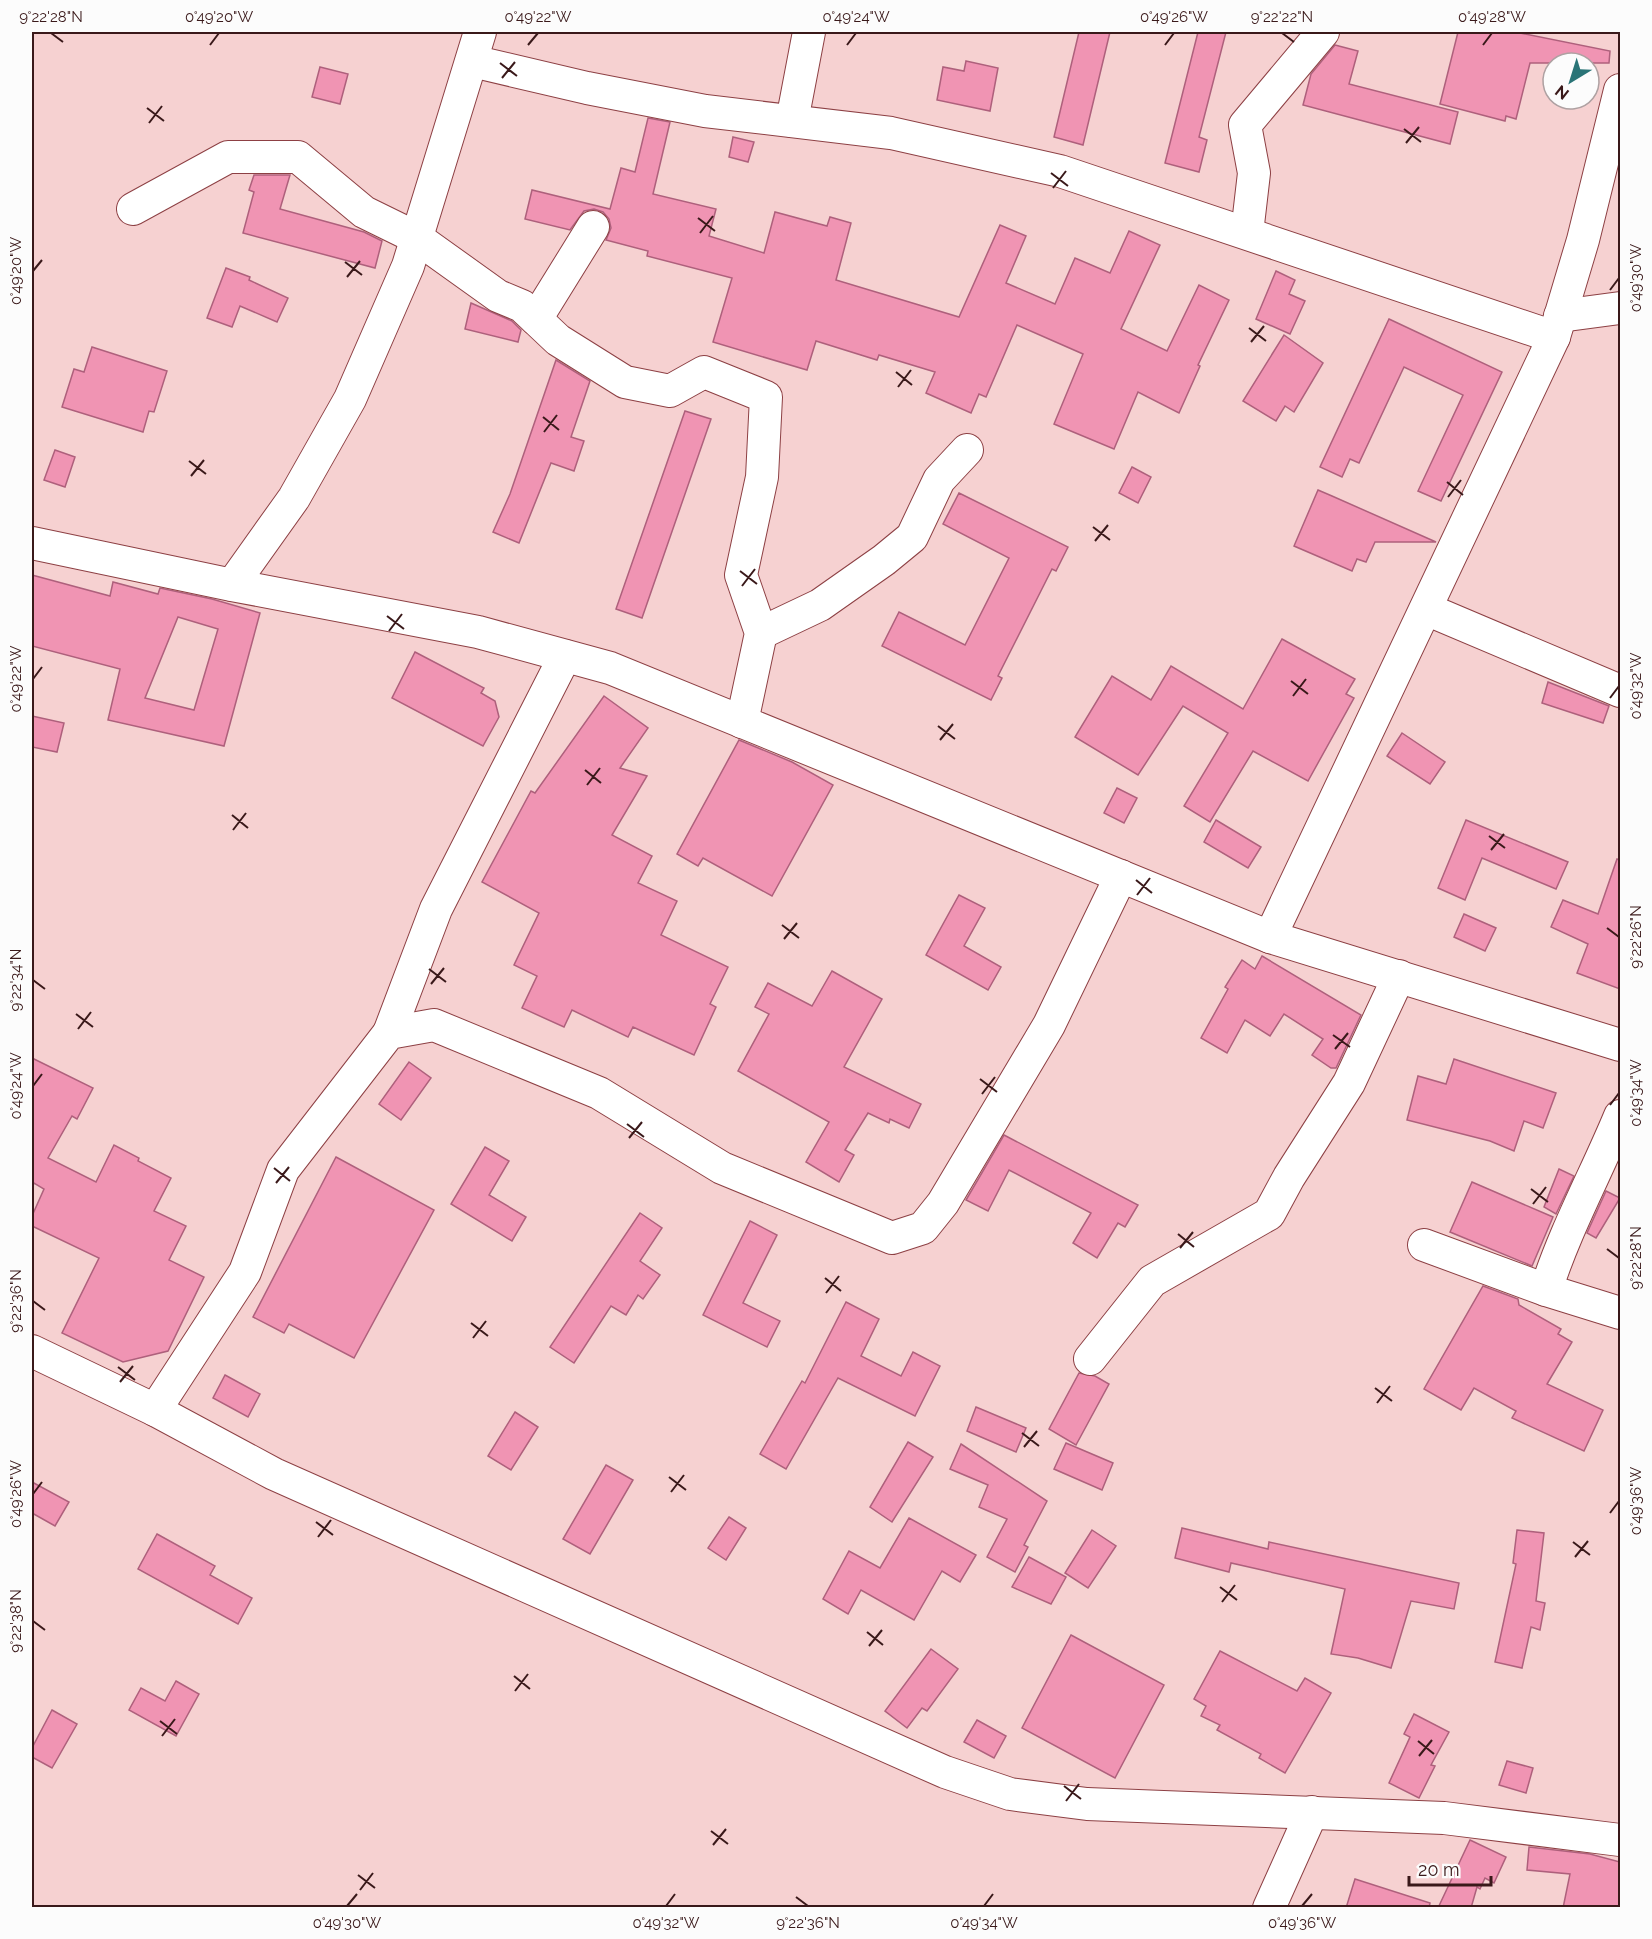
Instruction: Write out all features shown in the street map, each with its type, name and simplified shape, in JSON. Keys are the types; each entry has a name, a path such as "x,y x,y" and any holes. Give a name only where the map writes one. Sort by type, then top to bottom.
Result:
{"street":[{"path":"792,121 809,32"},
{"path":"1247,233 1254,174 1245,125 1323,32"},
{"path":"232,585 294,498 350,399 408,266 476,46 587,88 705,111 891,133 1060,171 1247,233 1557,326 1620,308"},
{"path":"1270,937 1557,326 1583,240 1618,106"},
{"path":"133,209 228,157 298,157 364,212 417,238 498,296 522,306 558,340 625,382 670,391 704,372 766,398 762,477 741,575 761,633 742,722"},
{"path":"536,319 593,227"},
{"path":"761,633 820,605 884,561 912,537 939,480 968,450"},
{"path":"32,543 232,585 478,632 610,668 1270,937 1620,1045"},
{"path":"1426,609 1620,691"},
{"path":"155,1410 245,1272 283,1170 389,1032 436,909 565,656"},
{"path":"389,1032 434,1025 599,1093 722,1168 892,1238 923,1228 943,1203 1049,1025 1120,876"},
{"path":"1090,1359 1152,1281 1269,1214 1289,1177 1350,1083 1399,976"},
{"path":"1546,1290 1558,1255 1592,1185 1620,1116"},
{"path":"1424,1245 1546,1290 1620,1313"},
{"path":"32,1351 155,1410 274,1474 945,1772 1010,1794 1087,1804 1444,1818 1620,1840"},
{"path":"1269,1908 1311,1812"}],"building":[{"path":"1079,32 1110,32 1083,145 1054,137"},
{"path":"1198,32 1226,32 1199,137 1207,140 1199,172 1165,163"},
{"path":"1458,32 1515,32 1610,51 1609,63 1601,63 1601,51 1541,51 1541,63 1530,63 1516,119 1506,116 1505,121 1440,104"},
{"path":"1335,45 1358,51 1349,84 1458,112 1450,144 1303,105 1311,74"},
{"path":"966,61 998,68 990,111 937,100 943,67 964,71"},
{"path":"320,67 348,74 340,104 312,97"},
{"path":"648,118 670,122 653,194 716,209 709,236 764,253 775,212 827,226 830,217 851,223 836,280 959,317 1000,225 1026,236 1006,283 1055,304 1075,258 1110,273 1129,231 1160,245 1121,329 1167,351 1199,285 1229,300 1198,365 1200,366 1179,413 1138,392 1114,449 1054,424 1083,354 1017,325 986,397 979,394 971,413 926,393 935,372 879,355 877,360 816,341 807,370 713,342 732,278 647,256 648,251 606,240 611,228 609,219 603,212 594,209 584,211 570,230 525,219 532,190 610,209 621,168 635,172"},
{"path":"733,137 754,142 748,162 729,157"},
{"path":"254,175 290,175 280,209 364,232 382,241 375,268 243,233 254,192 249,190"},
{"path":"226,268 250,277 249,280 288,298 277,322 240,306 232,327 207,318"},
{"path":"1276,271 1295,280 1289,294 1305,301 1290,334 1256,319"},
{"path":"471,303 512,321 521,330 518,342 465,329"},
{"path":"1389,319 1502,372 1441,501 1418,491 1463,395 1404,367 1359,463 1350,459 1342,477 1320,467"},
{"path":"1284,335 1323,363 1294,412 1285,406 1276,421 1243,401"},
{"path":"92,347 167,371 154,412 149,411 143,432 62,407 74,369 84,372"},
{"path":"556,360 590,381 571,437 584,441 574,471 551,463 519,543 493,532 510,494"},
{"path":"685,411 711,419 642,618 616,609"},
{"path":"55,450 75,457 65,487 44,480"},
{"path":"1132,467 1151,477 1138,503 1119,493"},
{"path":"1318,490 1436,542 1375,542 1366,562 1357,559 1352,571 1294,546"},
{"path":"959,493 1068,547 1056,571 1052,569 998,676 1002,678 991,700 882,646 899,612 965,645 1009,558 943,524"},
{"path":"32,575 110,596 113,582 158,594 160,588 212,599 260,613 224,746 108,720 120,669 32,646","holes":["178,617 218,629 194,710 145,698"]},
{"path":"1282,639 1355,679 1346,694 1354,698 1308,781 1253,751 1210,822 1184,806 1228,733 1183,706 1138,775 1075,737 1112,676 1151,700 1171,666 1243,709"},
{"path":"415,652 484,688 481,693 495,701 499,717 483,746 392,698"},
{"path":"1548,682 1609,706 1603,723 1542,703"},
{"path":"604,696 648,728 620,768 647,776 612,835 652,856 638,883 677,901 661,935 728,967 710,1004 716,1007 694,1055 633,1027 628,1037 572,1010 564,1027 522,1008 537,976 514,965 539,913 482,882 531,791 535,793"},
{"path":"32,716 64,723 57,752 32,747"},
{"path":"1402,733 1445,762 1430,784 1387,756"},
{"path":"739,740 792,762 833,785 772,896 703,858 698,866 677,854"},
{"path":"1117,788 1137,798 1124,823 1104,813"},
{"path":"1216,820 1261,847 1248,868 1204,842"},
{"path":"1466,820 1568,862 1556,889 1482,858 1465,900 1438,888"},
{"path":"1617,859 1620,860 1620,989 1577,973 1588,944 1551,927 1563,900 1598,914"},
{"path":"959,895 985,908 964,946 1001,967 988,990 926,955"},
{"path":"1464,914 1496,928 1485,951 1454,937"},
{"path":"1262,956 1361,1015 1336,1068 1331,1068 1312,1055 1323,1039 1284,1014 1270,1036 1245,1020 1227,1053 1201,1038 1228,989 1225,987 1242,960 1255,969"},
{"path":"832,971 882,999 844,1067 921,1104 909,1128 890,1119 889,1123 868,1113 845,1150 854,1155 839,1182 806,1162 829,1122 738,1071 769,1014 755,1007 768,983 812,1006"},
{"path":"32,1058 93,1088 77,1119 72,1116 48,1158 96,1182 114,1145 139,1158 138,1161 171,1178 154,1211 186,1226 169,1260 204,1277 168,1351 123,1362 62,1333 99,1258 32,1226 32,1216 44,1189 34,1183 32,1188"},
{"path":"1454,1059 1556,1093 1543,1128 1524,1121 1514,1151 1490,1141 1407,1120 1418,1076 1446,1084"},
{"path":"409,1062 431,1078 401,1120 379,1104"},
{"path":"1004,1135 1138,1205 1125,1227 1118,1223 1097,1258 1073,1243 1091,1213 1009,1170 988,1211 966,1200"},
{"path":"485,1147 509,1161 489,1195 526,1217 512,1241 451,1204"},
{"path":"336,1157 434,1210 354,1358 289,1324 284,1333 253,1317"},
{"path":"1559,1169 1574,1176 1556,1214 1544,1207"},
{"path":"1472,1182 1553,1217 1532,1266 1450,1232"},
{"path":"1606,1191 1620,1198 1596,1238 1587,1233"},
{"path":"640,1213 662,1228 640,1261 660,1275 643,1299 638,1295 626,1315 611,1306 574,1363 550,1347"},
{"path":"750,1221 777,1235 743,1303 780,1321 767,1347 703,1315"},
{"path":"1483,1286 1518,1299 1519,1305 1561,1329 1558,1334 1572,1342 1547,1384 1603,1410 1584,1451 1512,1418 1516,1411 1474,1388 1461,1410 1424,1389"},
{"path":"846,1302 879,1319 861,1356 901,1376 913,1352 940,1366 915,1416 838,1378 786,1469 760,1454 802,1381 805,1383"},
{"path":"1079,1373 1095,1376 1109,1384 1076,1445 1049,1429"},
{"path":"225,1375 260,1394 248,1417 213,1398"},
{"path":"976,1407 1026,1428 1016,1452 967,1431"},
{"path":"515,1412 538,1427 511,1470 488,1456"},
{"path":"908,1442 933,1457 892,1522 870,1507"},
{"path":"1066,1443 1113,1463 1102,1490 1054,1469"},
{"path":"961,1444 1047,1501 1024,1545 1028,1547 1015,1572 987,1557 1007,1519 979,1507 988,1485 950,1469"},
{"path":"606,1465 633,1480 590,1554 563,1539"},
{"path":"32,1482 69,1502 55,1526 32,1513"},
{"path":"729,1517 746,1528 726,1560 708,1548"},
{"path":"909,1518 976,1555 960,1582 942,1571 914,1620 861,1590 848,1614 823,1599 849,1551 880,1568"},
{"path":"1182,1528 1268,1549 1269,1542 1459,1583 1454,1609 1411,1601 1391,1668 1358,1658 1331,1654 1345,1589 1231,1563 1229,1572 1175,1558"},
{"path":"1092,1530 1116,1546 1088,1588 1065,1573"},
{"path":"1517,1530 1544,1533 1536,1601 1545,1603 1540,1630 1531,1627 1522,1668 1495,1662 1516,1564 1513,1563"},
{"path":"157,1534 215,1566 210,1575 252,1598 238,1624 138,1569"},
{"path":"1029,1557 1066,1577 1051,1604 1012,1587"},
{"path":"1071,1635 1164,1685 1115,1778 1022,1728"},
{"path":"931,1649 958,1669 927,1711 922,1708 907,1728 885,1711"},
{"path":"1220,1651 1297,1691 1305,1678 1331,1693 1285,1773 1259,1758 1261,1754 1217,1730 1220,1725 1201,1716 1206,1706 1194,1699"},
{"path":"176,1681 199,1694 176,1736 129,1710 141,1688 165,1701"},
{"path":"52,1710 77,1724 52,1768 32,1757 32,1748"},
{"path":"1414,1714 1449,1732 1431,1765 1435,1766 1419,1798 1389,1783 1410,1737 1404,1734"},
{"path":"977,1720 1006,1736 994,1758 964,1742"},
{"path":"1507,1761 1533,1768 1526,1793 1499,1785"},
{"path":"1470,1840 1506,1857 1494,1883 1485,1878 1480,1889 1477,1887 1471,1908 1438,1908"},
{"path":"1529,1847 1590,1854 1620,1862 1620,1908 1563,1908 1570,1874 1527,1870"},
{"path":"1355,1879 1430,1903 1429,1908 1346,1908"}]}
